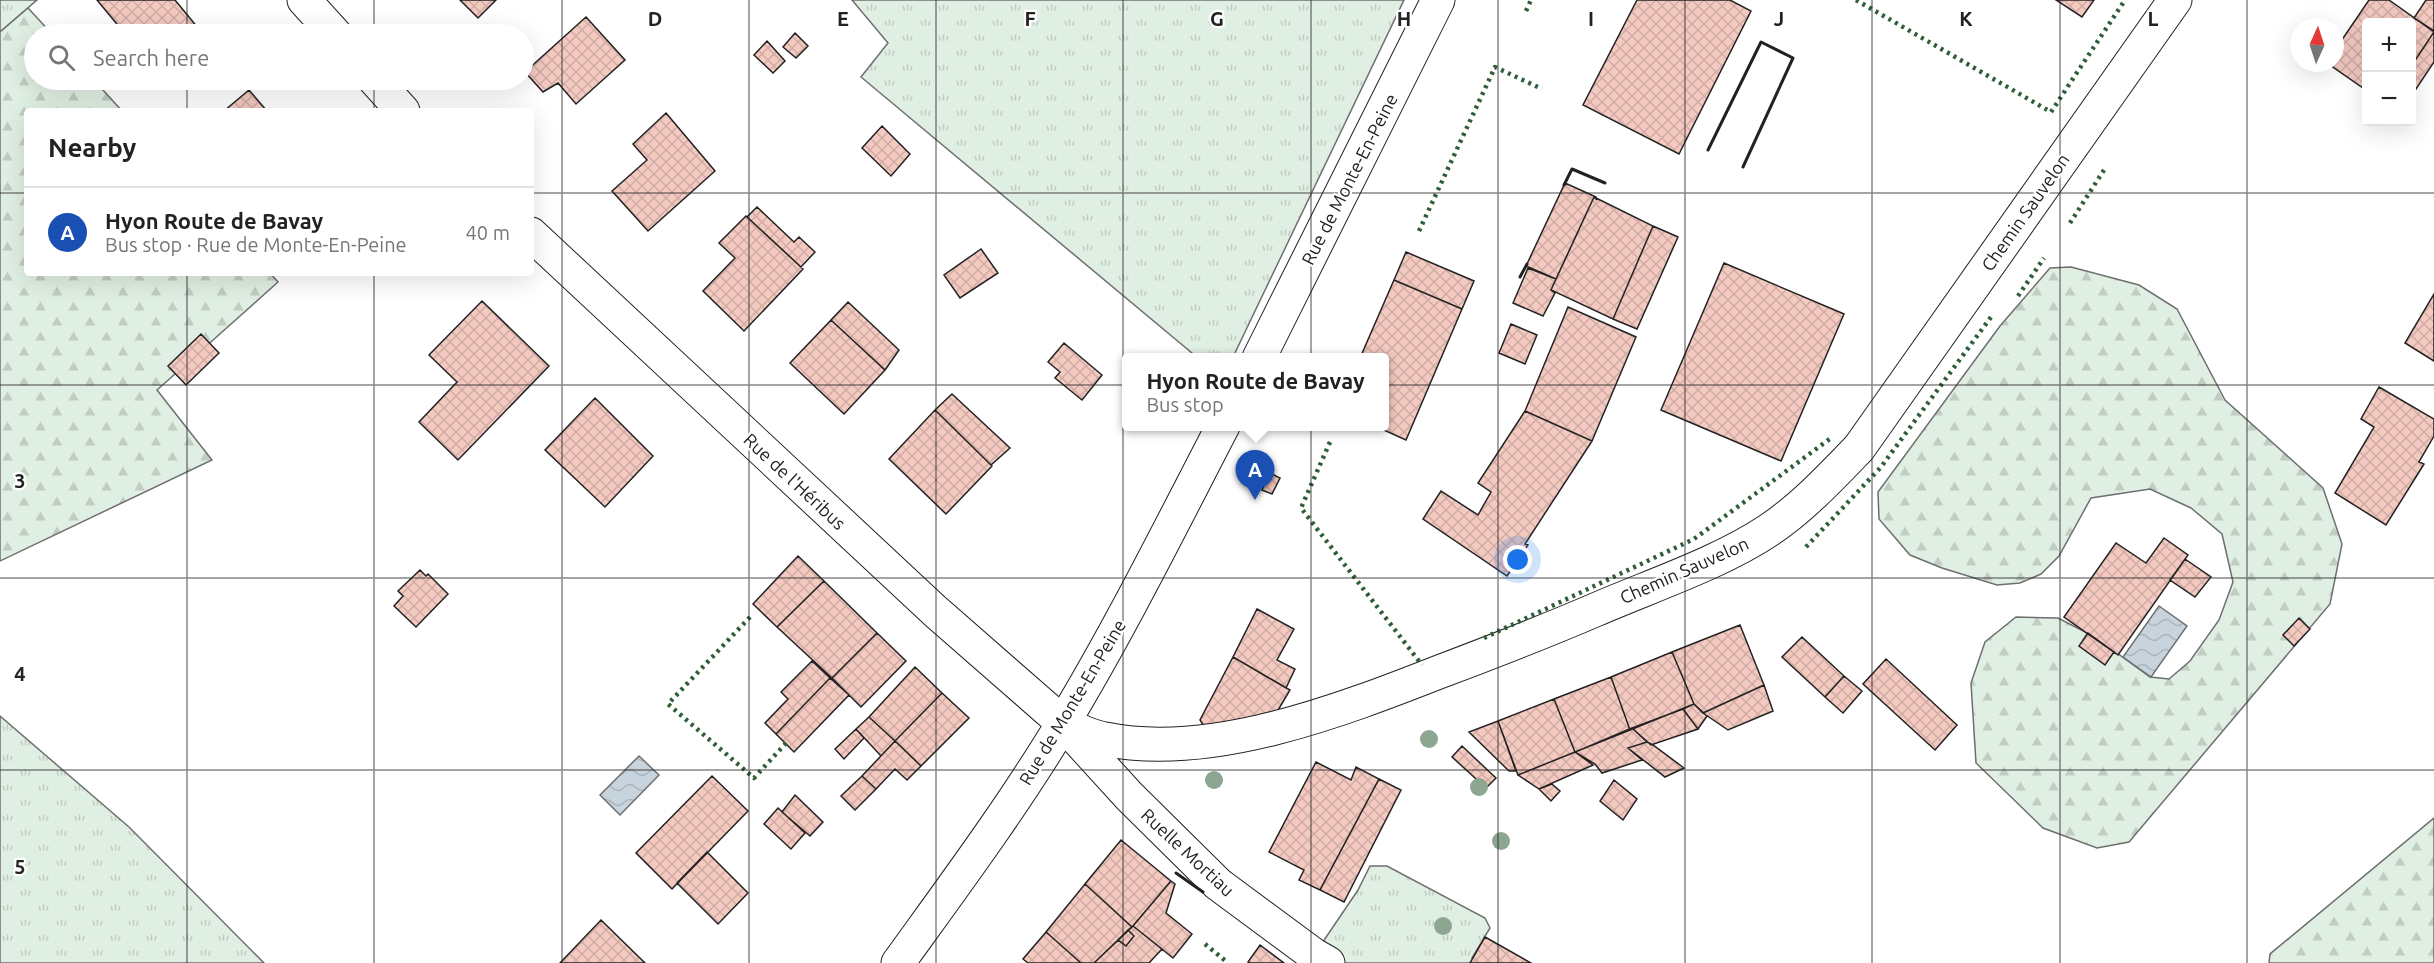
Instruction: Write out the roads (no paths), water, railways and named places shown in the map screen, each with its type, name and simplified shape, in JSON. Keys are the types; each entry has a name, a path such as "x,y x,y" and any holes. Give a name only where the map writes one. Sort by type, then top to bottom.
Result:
{"street":[{"path":"304,0 326,24"},
{"name":"Rue de Monte-En-Peine","path":"1261,353 1438,0"},
{"name":"Chemin Sauvelon","path":"1063,723 1104,739 1163,744 1225,738 1282,727 1391,691 1529,638 1730,553 1768,531 1830,479 1859,448 2175,0"},
{"path":"384,90 400,108"},
{"name":"Rue de l'Héribus","path":"534,237 935,611 1063,723"},
{"name":"Rue de Monte-En-Peine","path":"898,963 1005,813 1063,723 1140,588 1220,431"},
{"name":"Ruelle Mortiau","path":"1063,723 1129,796 1218,884 1328,963"}],"water":[{"path":"2159,606 2187,626 2151,677 2123,657"},
{"path":"639,756 659,775 620,815 600,795"}],"place":[{"name":"Hyon Route de Bavay","path":"1255,500"}]}
